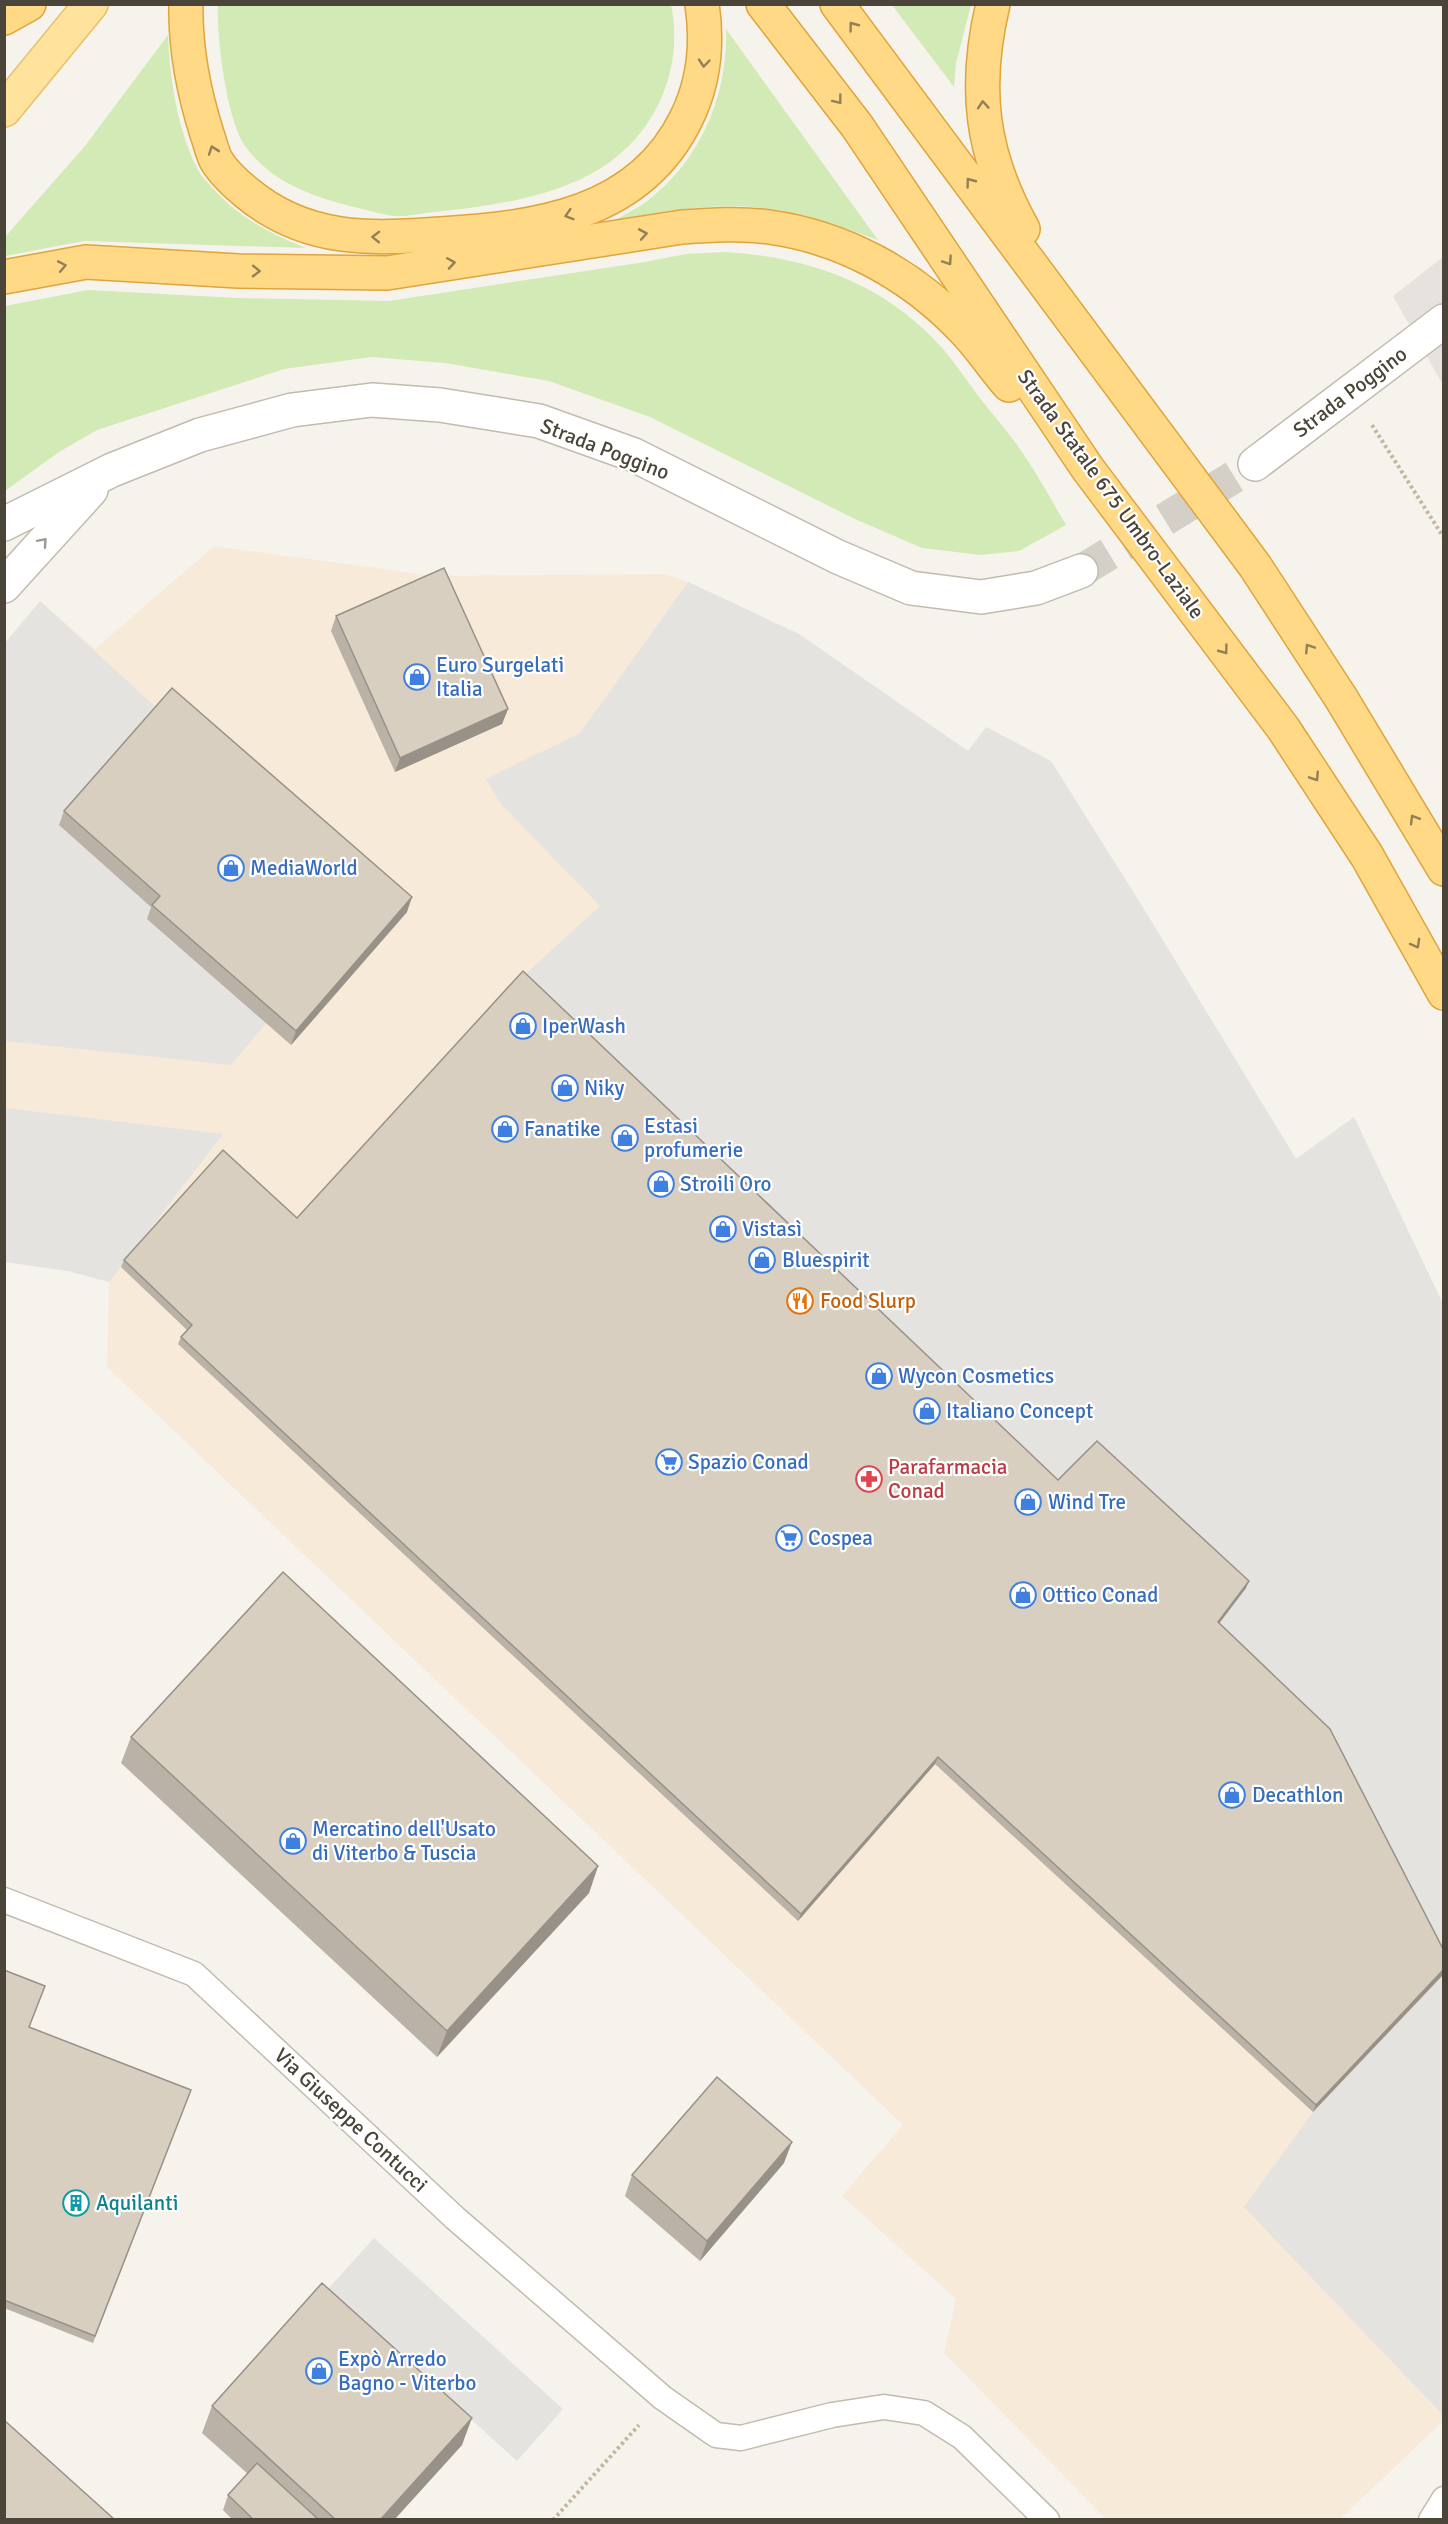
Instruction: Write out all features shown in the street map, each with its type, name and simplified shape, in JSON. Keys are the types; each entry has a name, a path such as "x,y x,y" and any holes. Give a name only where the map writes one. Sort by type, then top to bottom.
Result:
{"highway":[{"path":"4,18 29,4"},
{"path":"186,4 190,67 201,115 216,160 235,183 258,202 285,217 314,229 375,238 497,231 541,223 574,214 604,202 633,185 658,163 676,141 693,106 703,73 705,40 702,4"},
{"name":"Strada Statale 675 Umbro-Laziale","path":"763,4 857,126 1088,469 1283,728 1367,856 1443,993"},
{"path":"837,4 1255,566"},
{"path":"993,4 986,34 981,78 984,121 993,164 1009,204 1030,242 1255,566 1341,698 1443,869"},
{"path":"4,277 86,262 238,270 387,273 682,227 726,224 769,227 812,236 852,250 893,271 931,298 964,330 992,366 1088,469"}],"main road":[{"path":"4,110 91,4"}],"street":[{"name":"Strada Poggino","path":"1256,464 1443,321"},
{"name":"Strada Poggino","path":"4,524 112,470 200,435 292,410 372,400 440,405 539,421 634,456 838,557 911,588 981,597 1036,588 1081,571"},
{"name":"Strada Poggino","path":"4,586 59,523 112,470"}],"lane":[{"name":"Via Giuseppe Contucci","path":"4,1900 194,1974 455,2218 663,2398 716,2435 741,2438 832,2415 884,2407 924,2413 962,2437 1047,2520"},
{"path":"1431,2520 1443,2499"}],"path":[{"path":"1350,392 1443,538"},
{"path":"552,2520 663,2398"}],"shaded area":[{"path":"1443,257 1443,385 1393,296"},
{"path":"214,546 434,576 665,574 688,582 799,634 968,751 986,727 1051,761 1296,1159 1354,1117 1443,1304 1443,2421 1340,2519 1106,2519 944,2353 956,2299 842,2196 903,2125 107,1367 109,1282 68,1271 5,1262 5,643 40,601 95,649"},
{"path":"688,582 799,634 968,751 986,727 1051,761 1296,1159 1354,1117 1443,1304 1443,1961 1215,1629 1246,1588 1056,1488 520,979 600,906 501,804 486,779 580,733"},
{"path":"40,601 159,710 155,910 266,1023 231,1065 5,1041 5,643"},
{"path":"5,1108 223,1134 109,1282 68,1271 5,1262"},
{"path":"1443,1975 1443,2415 1244,2207 1313,2112"},
{"path":"374,2238 563,2409 517,2461 328,2289"}],"green space":[{"path":"218,4 671,4 674,48 665,90 645,127 615,158 575,182 529,197 481,206 399,216 385,215 311,194 282,179 256,159 245,146 233,118 224,78 218,18"},
{"path":"892,5 971,5 956,63 954,87"},
{"path":"726,29 878,240 798,214 751,207 692,208 614,221 646,202 665,186 696,147 716,102 722,79"},
{"path":"168,35 173,86 180,120 190,153 200,173 221,197 254,223 306,248 84,241 5,256 5,237 85,146"},
{"path":"725,252 787,260 844,278 897,307 921,326 943,349 1019,447 1066,525 1019,551 981,555 922,548 855,519 650,417 549,381 445,363 372,357 284,369 97,430 59,452 5,491 5,306 88,290 237,298 389,301 686,254"}],"building":[{"name":"Euro Surgelati Italia","path":"444,568 508,709 400,758 336,616"},
{"name":"MediaWorld","path":"172,688 412,897 296,1031 152,905 160,896 64,811"},
{"name":"Cospea","path":"523,971 1058,1480 1097,1441 1249,1581 1218,1622 1330,1729 1443,1949 1443,1970 1316,2105 938,1757 801,1914 181,1337 192,1325 124,1260 223,1150 297,1218"},
{"path":"283,1572 598,1866 447,2031 131,1737"},
{"name":"Aquilanti","path":"4,1970 45,1986 29,2027 191,2090 95,2336 4,2300"},
{"path":"717,2077 792,2142 707,2241 632,2175"},
{"name":"Expò Arredo Bagno - Viterbo","path":"322,2283 472,2418 380,2520 336,2520 212,2406"},
{"path":"4,2420 115,2520 4,2520"},
{"path":"257,2463 319,2520 254,2520 228,2495"}],"tunnel":[{"path":"1081,571 1255,464"}],"place":[{"name":"Euro Surgelati Italia","path":"417,677"},
{"name":"MediaWorld","path":"231,868"},
{"name":"IperWash","path":"523,1026"},
{"name":"Niky","path":"565,1088"},
{"name":"Fanatike","path":"505,1129"},
{"name":"Estasi profumerie","path":"625,1138"},
{"name":"Stroili Oro","path":"661,1184"},
{"name":"Vistasì","path":"723,1229"},
{"name":"Bluespirit","path":"762,1260"},
{"name":"Food Slurp","path":"800,1301"},
{"name":"Wycon Cosmetics","path":"879,1376"},
{"name":"Italiano Concept","path":"927,1411"},
{"name":"Spazio Conad","path":"669,1462"},
{"name":"Parafarmacia Conad","path":"869,1479"},
{"name":"Wind Tre","path":"1028,1502"},
{"name":"Cospea","path":"789,1538"},
{"name":"Ottico Conad","path":"1023,1595"},
{"name":"Decathlon","path":"1232,1795"},
{"name":"Mercatino dell'Usato di Viterbo & Tuscia","path":"293,1841"},
{"name":"Aquilanti","path":"76,2203"},
{"name":"Expò Arredo Bagno - Viterbo","path":"319,2371"}]}
